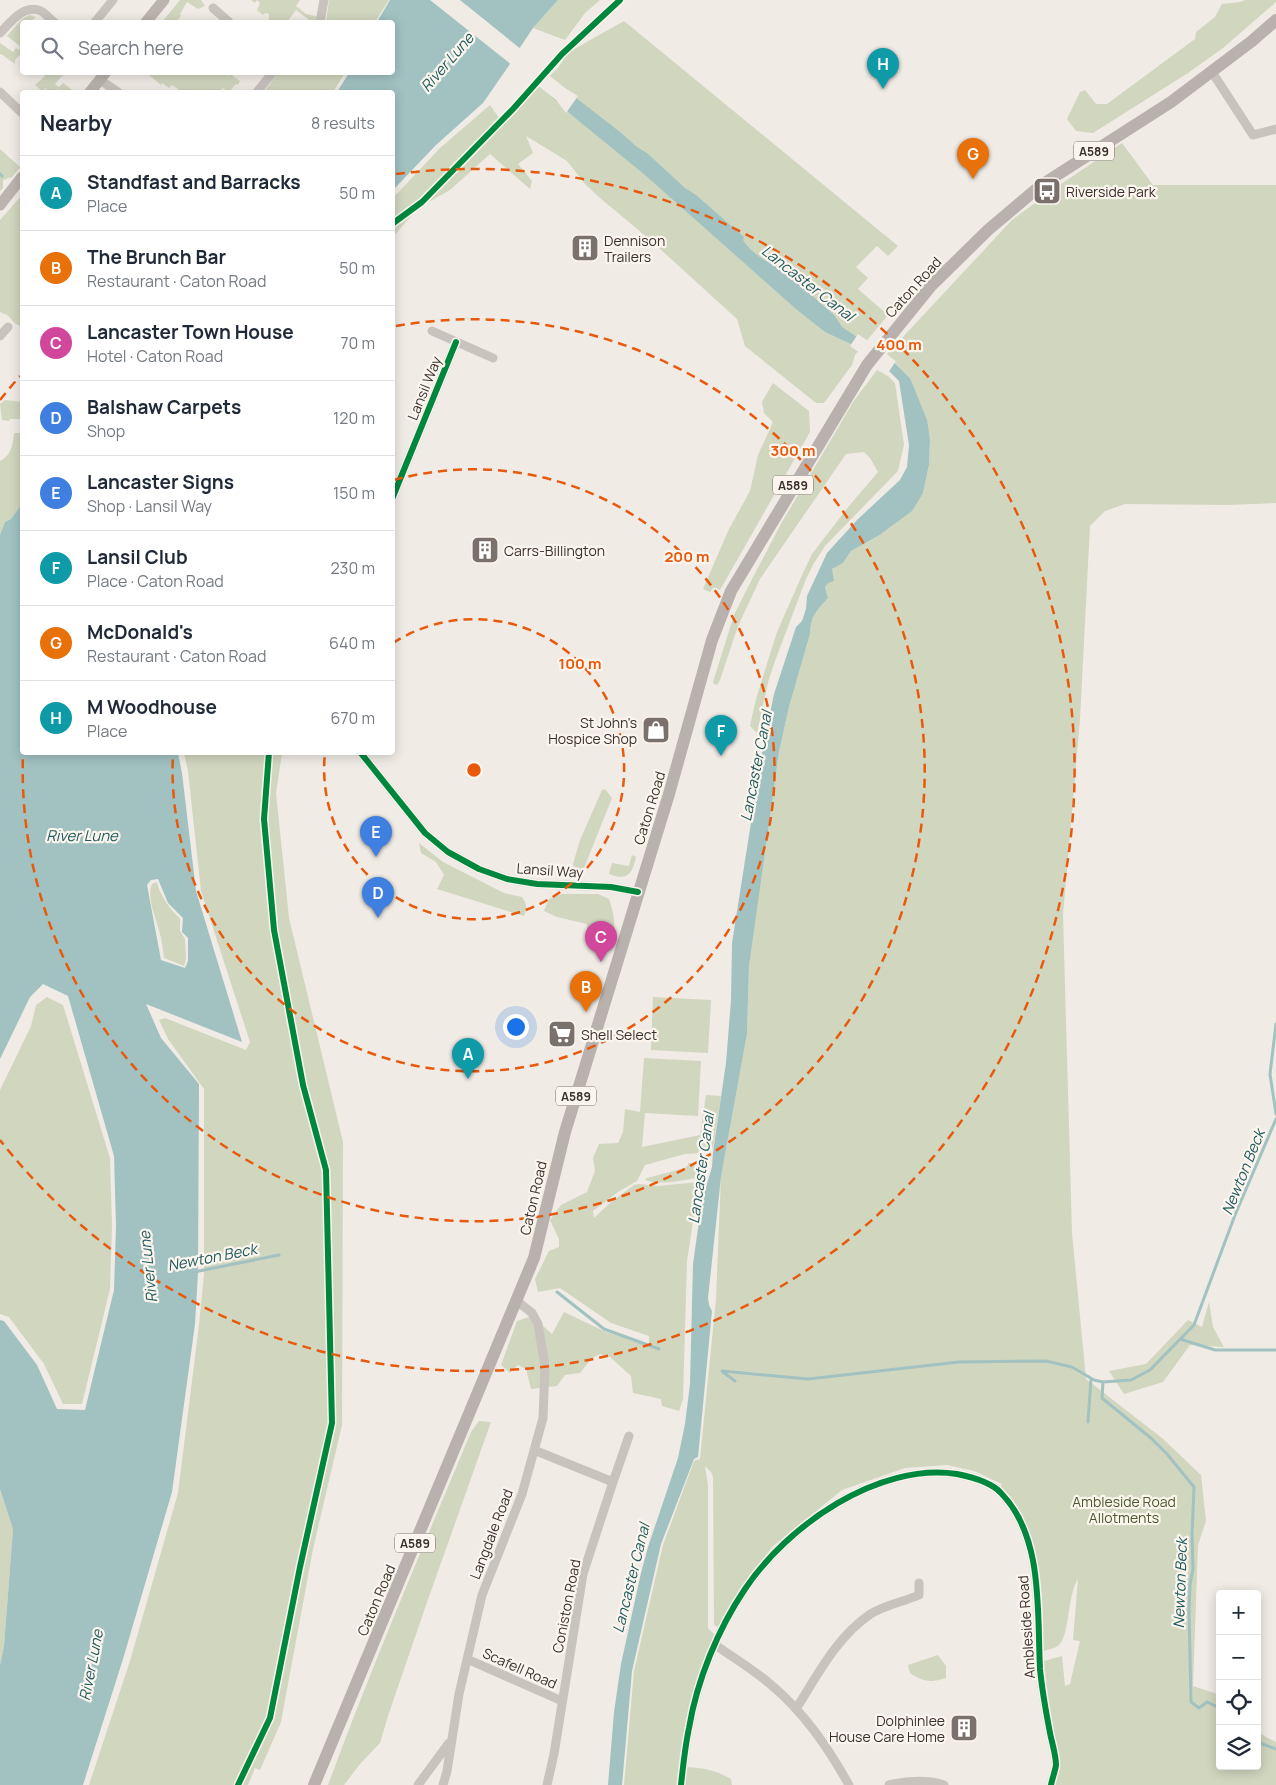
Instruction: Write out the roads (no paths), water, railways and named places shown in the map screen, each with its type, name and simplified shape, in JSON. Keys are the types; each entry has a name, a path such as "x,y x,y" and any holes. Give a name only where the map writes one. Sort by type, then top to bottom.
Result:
{"main road":[{"name":"Caton Road","path":"314,1785 534,1258 565,1132 669,794 712,640 731,591 765,531 867,364 931,286 988,230 1045,183 1171,102 1212,72 1276,20"}],"street":[{"path":"97,20 113,0"},
{"path":"148,20 164,0"},
{"path":"320,20 324,0"},
{"path":"213,8 227,20"},
{"path":"0,33 18,14 26,11 42,12 52,20"},
{"path":"1212,72 1254,135 1276,129"},
{"path":"260,90 271,75"},
{"path":"92,90 103,76 116,90"},
{"path":"0,92 20,111"},
{"path":"0,205 20,180"},
{"path":"0,336 8,327"},
{"path":"432,331 492,358"},
{"name":"Lansil Way","path":"395,492 456,342"},
{"name":"Lansil Way","path":"362,755 425,832 448,852 479,869 507,879 537,884 611,887 638,892"},
{"name":"Langdale Road","path":"443,1785 447,1771 450,1741 482,1595 522,1494 543,1418 545,1366 538,1324 532,1313 517,1301"},
{"name":"Coniston Road","path":"547,1785 583,1574 612,1482 629,1436"},
{"path":"534,1450 612,1482"},
{"name":"Ambleside Road","path":"681,1785 689,1728 698,1691 715,1645 745,1588 766,1561 808,1523 842,1499 897,1478 921,1474 946,1473 972,1477 1001,1493 1015,1512 1025,1532 1037,1581 1040,1669 1056,1765 1050,1785"},
{"path":"796,1709 846,1634 870,1615 919,1595 919,1583"},
{"path":"715,1645 768,1682 796,1709 818,1734 850,1785"},
{"name":"Scafell Road","path":"467,1659 562,1701"},
{"path":"418,1785 450,1741"},
{"path":"889,1785 922,1781 944,1785"}],"water":[{"path":"390,0 558,0 533,28 517,52 647,153 685,188 696,195 744,237 745,244 753,252 767,262 776,264 834,315 842,327 895,363 910,378 927,420 930,440 929,465 923,493 912,511 878,536 851,551 843,563 832,569 834,581 828,583 825,587 828,598 817,610 813,618 789,707 779,752 749,966 747,1034 721,1177 708,1298 712,1311 698,1457 694,1459 661,1544 632,1671 622,1785 608,1785 614,1712 621,1664 641,1573 678,1458 685,1424 690,1384 693,1264 702,1200 712,1167 726,1063 731,1000 732,943 762,753 774,694 796,627 802,621 806,609 807,596 827,553 857,520 900,480 907,467 909,445 899,381 889,371 851,344 825,332 796,309 645,175 574,117 512,61 483,103 436,145 395,188 395,90 338,90 348,75 395,75 395,20 378,20"},
{"name":"River Lune","path":"20,507 20,755 178,755 196,891 242,1042 146,1004 161,1038 199,1084 198,1273 195,1324 172,1492 123,1659 83,1785 0,1785 0,1665 4,1646 13,1529 0,1489 0,1320 4,1321 37,1365 57,1409 85,1410 114,1290 116,1226 114,1156 68,996 43,984 30,997 0,1059 0,535 5,522 11,519","holes":["158,879 168,903 183,918 182,932 188,938 188,961 185,968 161,960 147,885 151,880"]}],"waterway":[{"name":"Newton Beck","path":"1276,1024 1270,1074 1276,1114"},
{"name":"Newton Beck","path":"722,1371 808,1379 959,1362 1046,1361 1072,1367 1094,1380 1103,1382 1131,1380 1150,1370 1194,1325 1235,1215 1276,1119"},
{"name":"Newton Beck","path":"194,1272 279,1255"},
{"name":"Newton Beck","path":"557,1292 604,1329 659,1349"},
{"path":"1180,1339 1215,1350 1276,1350"},
{"path":"723,1372 735,1381"},
{"path":"1088,1422 1091,1379"},
{"name":"Newton Beck","path":"1103,1382 1102,1398 1152,1439 1194,1487 1193,1569 1190,1584 1189,1610 1191,1702 1199,1708 1207,1702 1216,1706"},
{"name":"Newton Beck","path":"1261,1743 1276,1749"}],"place":[{"name":"M Woodhouse","path":"883,89"},
{"name":"McDonald's","path":"973,179"},
{"name":"Riverside Park","path":"1047,191"},
{"name":"Dennison Trailers","path":"585,248"},
{"name":"Carrs-Billington","path":"485,550"},
{"name":"St John's Hospice Shop","path":"656,730"},
{"name":"Lansil Club","path":"721,756"},
{"name":"Lancaster Signs","path":"376,857"},
{"name":"Balshaw Carpets","path":"378,918"},
{"name":"Lancaster Town House","path":"601,962"},
{"name":"The Brunch Bar","path":"586,1012"},
{"name":"Shell Select","path":"562,1034"},
{"name":"Standfast and Barracks","path":"468,1079"},
{"name":"Dolphinlee House Care Home","path":"964,1728"}],"water label":[{"name":"Lancaster Canal","path":"808,283"},
{"name":"Lancaster Canal","path":"756,766"},
{"name":"Lancaster Canal","path":"701,1168"},
{"name":"Lancaster Canal","path":"631,1578"}],"park label":[{"name":"Ambleside Road Allotments","path":"1124,1509"}]}
